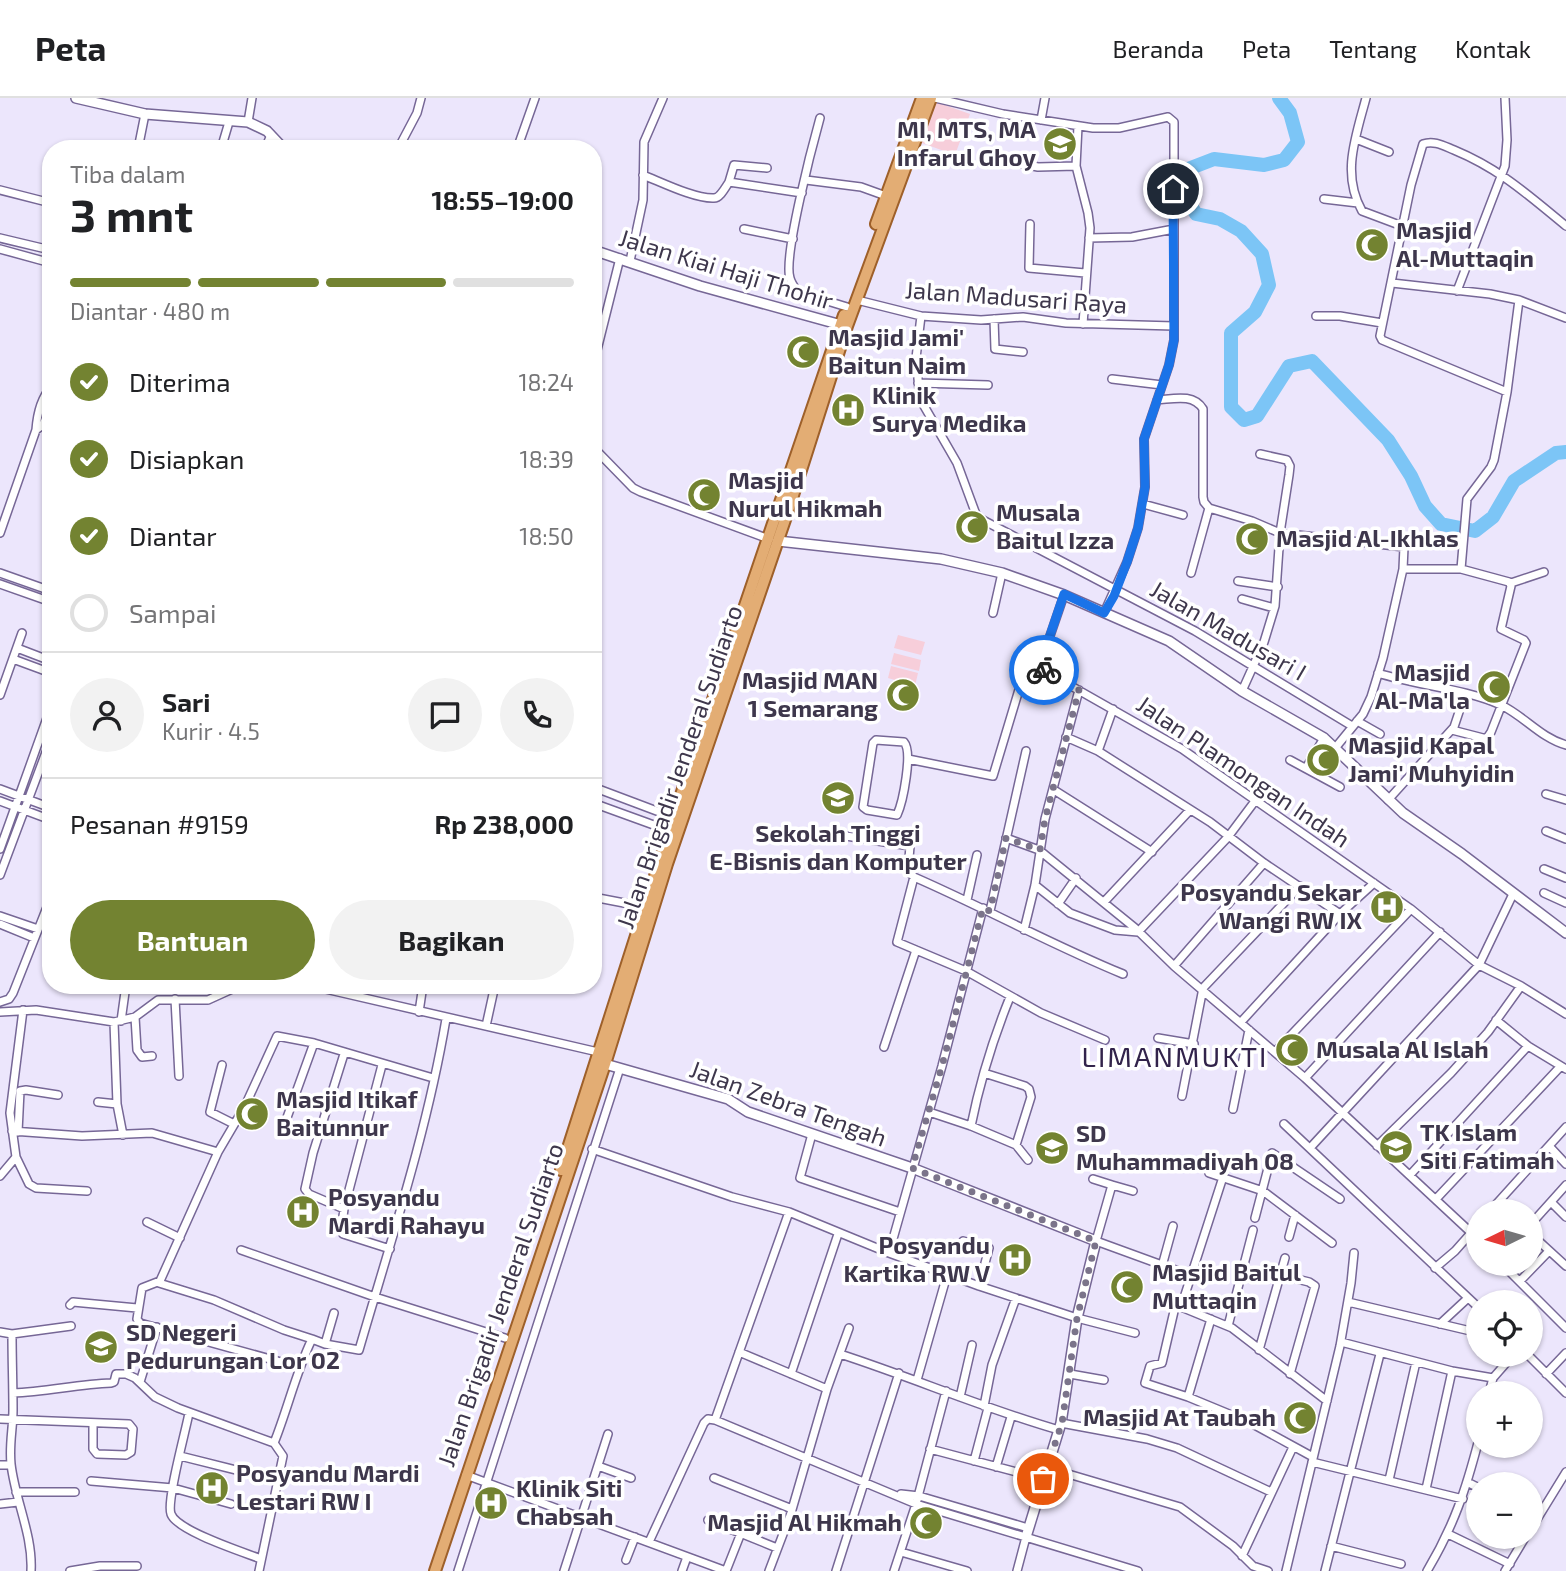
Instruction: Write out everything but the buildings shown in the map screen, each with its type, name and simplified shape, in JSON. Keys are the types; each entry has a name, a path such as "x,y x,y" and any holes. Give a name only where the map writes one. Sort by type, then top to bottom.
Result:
{"main road":[{"name":"Jalan Brigadir Jenderal Sudiarto","path":"435,1571 604,1064 678,819 774,540 843,325 846,307 922,98"},
{"name":"Jalan Brigadir Jenderal Sudiarto","path":"843,325 857,300 933,98"},
{"name":"Jalan Brigadir Jenderal Sudiarto","path":"429,1571 645,907 674,832"}],"street":[{"path":"76,98 145,114 248,122 276,140"},
{"path":"248,122 252,98"},
{"path":"403,140 417,113 421,98"},
{"path":"520,140 535,98"},
{"path":"602,336 642,206 644,142 663,98"},
{"path":"933,98 1078,126 1119,128 1164,117 1170,117 1174,122 1172,351 1144,439 1143,504 1131,551 1104,613"},
{"path":"1041,120 1045,98"},
{"path":"1366,98 1350,179 1358,203 1366,213 1402,226"},
{"path":"1457,290 1502,173 1507,152 1505,98"},
{"path":"140,140 145,114"},
{"path":"820,118 809,155 789,276 801,294 846,307"},
{"path":"224,140 229,122"},
{"path":"1078,126 1076,166 1088,213 1089,238 1083,324"},
{"path":"269,140 271,135"},
{"path":"1356,139 1389,152"},
{"path":"1507,392 1382,340 1380,336 1411,185 1423,144 1434,143 1481,161 1502,173 1566,226"},
{"path":"643,175 714,198 718,197 729,182 734,164 767,168"},
{"path":"1022,164 1038,167 1076,166"},
{"path":"806,180 861,187 886,196"},
{"path":"729,182 802,193"},
{"path":"0,190 42,201"},
{"path":"1324,199 1358,203"},
{"path":"1030,224 1029,268 1085,273"},
{"path":"744,229 793,239"},
{"path":"1089,238 1132,237 1174,229"},
{"path":"0,238 42,248"},
{"path":"0,250 42,261"},
{"name":"Jalan Kiai Haji Thohir","path":"602,253 700,286 843,325"},
{"path":"1392,283 1519,300 1566,318"},
{"name":"Jalan Madusari Raya","path":"857,300 921,316 994,319 1023,317 1083,324 1174,326"},
{"path":"1461,569 1467,499 1491,467 1507,392 1519,300"},
{"name":"Jalan Madusari I","path":"921,316 916,358 923,407 957,463 977,517 1113,596 1195,631 1354,723 1380,734"},
{"path":"1316,316 1340,316 1382,323"},
{"path":"994,319 995,349 1023,352"},
{"path":"1112,379 1162,385"},
{"path":"918,383 988,386"},
{"path":"1157,400 1192,399 1203,409 1203,497 1209,508 1280,533 1405,547 1403,569 1368,706 1336,747"},
{"path":"0,533 36,430 42,405"},
{"path":"36,430 42,426"},
{"path":"1241,691 1254,667 1275,608 1280,533 1289,475 1289,463 1283,458 1260,454"},
{"path":"602,456 633,488 647,495 774,540 941,559 1002,573 1064,594 1169,641 1241,691 1324,738 1388,800 1565,931"},
{"path":"1143,504 1183,515"},
{"path":"1191,573 1209,508"},
{"path":"1403,569 1461,569 1511,583 1544,572"},
{"path":"0,573 42,588"},
{"path":"993,613 1002,573"},
{"path":"1238,581 1278,587"},
{"path":"1452,730 1487,738 1491,733 1526,643 1501,629 1511,583"},
{"path":"0,584 42,599"},
{"path":"908,759 993,776 1030,653 1043,654 1064,594"},
{"path":"1242,599 1275,608"},
{"path":"0,695 22,633"},
{"path":"17,648 42,658"},
{"name":"Jalan Plamongan Indah","path":"1043,654 1040,665 1043,670 1182,749 1411,909 1479,965 1521,986 1566,1014"},
{"path":"13,659 42,670"},
{"path":"1378,673 1500,705 1546,736 1566,745"},
{"path":"1024,930 1040,850 1079,690"},
{"path":"1388,800 1452,730 1465,694"},
{"path":"1098,751 1113,709"},
{"path":"0,849 42,732"},
{"path":"1066,737 1098,751 1191,810 1340,914"},
{"path":"1306,768 1324,738"},
{"path":"874,740 906,743 908,759 899,813 895,815 864,808 874,740"},
{"path":"889,1253 966,971 1006,838 1026,751"},
{"path":"1290,760 1340,787"},
{"path":"0,876 42,762"},
{"path":"0,789 42,804"},
{"path":"1054,790 1152,852"},
{"path":"602,794 604,791 678,819"},
{"path":"1546,794 1566,800"},
{"path":"0,801 42,817"},
{"path":"1138,932 1228,837 1255,801"},
{"path":"638,820 643,806"},
{"path":"602,807 674,832"},
{"path":"1104,902 1191,810"},
{"path":"1546,831 1566,839"},
{"path":"846,836 910,846 908,871 914,877 967,900 1055,946 1124,974"},
{"path":"1006,838 1040,850 1076,878 1343,1112 1466,1227"},
{"path":"967,900 977,855"},
{"path":"1174,966 1264,863"},
{"path":"1544,869 1566,878"},
{"path":"914,877 898,943 966,971 1041,1013 1105,1040"},
{"path":"1058,904 1076,878"},
{"path":"1241,1022 1340,914 1374,883"},
{"path":"1035,885 1070,914 1115,930 1138,932"},
{"path":"1182,1096 1203,988 1300,886"},
{"path":"1544,893 1566,903"},
{"path":"1310,1148 1479,965 1513,894"},
{"path":"602,899 645,907"},
{"path":"1275,1052 1411,909"},
{"path":"0,916 38,929"},
{"path":"0,1002 9,999 42,919"},
{"path":"0,924 34,938"},
{"path":"1305,1078 1440,932"},
{"path":"884,1047 916,950"},
{"path":"1377,1146 1451,1073 1521,986"},
{"path":"123,1135 117,1104 117,1021 124,994"},
{"path":"0,1012 48,1011 117,1021 135,1017 156,1002 175,999 208,1000 221,994"},
{"path":"344,994 598,1052"},
{"path":"419,1012 422,994"},
{"path":"486,1026 493,994"},
{"path":"971,1126 992,1042 1010,997"},
{"path":"175,999 178,1076"},
{"path":"23,1010 10,1107 16,1157 29,1185 36,1188 87,1191"},
{"path":"135,1017 137,1050 142,1057 152,1056"},
{"path":"299,1367 140,1323 137,1319 137,1308 143,1287 159,1283 215,1300 284,1330 325,1344 359,1350 422,1135 446,1019"},
{"path":"1436,1199 1563,1068 1528,1046 1496,1020"},
{"path":"1233,1109 1249,1030"},
{"path":"159,1283 218,1152 245,1106 275,1039 280,1035 433,1078"},
{"path":"1158,1038 1194,1044"},
{"path":"281,1134 314,1043"},
{"path":"1410,1175 1528,1046"},
{"path":"344,1054 305,1187 309,1195 344,1209"},
{"name":"Jalan Zebra Tengah","path":"604,1064 728,1099 747,1112 912,1168 1192,1276"},
{"path":"222,1065 210,1112 234,1124"},
{"path":"382,1065 344,1209 341,1233 390,1250"},
{"path":"458,1571 620,1068"},
{"path":"984,1073 1029,1089 1031,1097 1016,1145"},
{"path":"15,1132 20,1091 25,1089 58,1096"},
{"path":"98,1102 117,1104"},
{"path":"929,1112 1016,1145 1028,1160"},
{"path":"1284,1124 1466,1296"},
{"path":"1501,1199 1566,1127"},
{"path":"15,1132 82,1136 152,1133 218,1152"},
{"path":"812,1134 800,1178 900,1212"},
{"path":"1549,1146 1566,1164"},
{"path":"592,1149 732,1196 789,1212 838,1234 979,1286 1077,1318 1135,1333"},
{"path":"1255,1218 1272,1153 1340,1199"},
{"path":"0,1176 16,1157"},
{"path":"1209,1173 1263,1191 1332,1243"},
{"path":"1181,1307 1223,1177"},
{"path":"1093,1179 1133,1191"},
{"path":"1017,1571 1060,1427 1077,1318 1112,1185"},
{"path":"1544,1211 1566,1185"},
{"path":"1552,1203 1566,1217"},
{"path":"715,1420 789,1212"},
{"path":"1289,1237 1296,1215"},
{"path":"147,1222 180,1238"},
{"path":"1162,1266 1173,1226"},
{"path":"1228,1326 1253,1230"},
{"path":"791,1374 838,1234"},
{"path":"1435,1268 1466,1237"},
{"path":"963,1241 989,1248 979,1286"},
{"path":"1544,1246 1566,1266"},
{"path":"241,1250 375,1297 505,1338"},
{"path":"1520,1281 1549,1251"},
{"path":"1286,1571 1341,1342 1354,1253"},
{"path":"1259,1350 1285,1258"},
{"path":"917,1380 947,1275"},
{"path":"1281,1275 1310,1282 1315,1286 1290,1374"},
{"path":"1515,1276 1566,1328"},
{"path":"974,1461 992,1365 1016,1297"},
{"path":"1440,1324 1466,1300"},
{"path":"70,1305 73,1302 137,1308"},
{"path":"1348,1302 1466,1330"},
{"path":"1327,1401 1228,1326 1181,1307 1175,1307 1162,1363 1150,1366 1145,1383 1251,1423 1313,1459 1463,1499"},
{"path":"325,1344 334,1312"},
{"path":"1188,1397 1211,1319"},
{"path":"0,1332 12,1334 71,1325"},
{"path":"140,1382 157,1327"},
{"path":"769,1571 792,1509 827,1389 849,1328"},
{"path":"12,1334 13,1393 9,1438 11,1465 31,1550 31,1571"},
{"path":"274,1443 299,1367 312,1339"},
{"path":"1341,1342 1380,1354 1493,1378"},
{"path":"960,1397 972,1345"},
{"path":"739,1352 827,1389"},
{"path":"1546,1374 1566,1353"},
{"path":"840,1354 899,1373 1011,1417 1147,1439 1177,1448 1271,1492"},
{"path":"1325,1571 1380,1354"},
{"path":"1389,1480 1416,1362"},
{"path":"1492,1381 1503,1367"},
{"path":"1539,1367 1566,1393"},
{"path":"1426,1489 1452,1371"},
{"path":"836,1571 899,1373"},
{"path":"13,1393 111,1383 114,1382 116,1374 125,1374 140,1382 155,1397 189,1413 274,1443 283,1456 280,1481 259,1571"},
{"path":"1070,1374 1104,1380"},
{"path":"894,1571 918,1500 946,1391"},
{"path":"189,1413 170,1512 185,1528 261,1559"},
{"path":"996,1467 1011,1417"},
{"path":"0,1419 129,1424 133,1429 131,1452 126,1455 97,1454 93,1449 93,1423"},
{"path":"649,1542 708,1419 893,1493 1027,1532 1138,1571"},
{"path":"564,1571 608,1434"},
{"path":"1242,1556 1293,1447"},
{"path":"930,1449 1043,1479"},
{"path":"180,1456 280,1481"},
{"path":"0,1465 11,1465"},
{"path":"598,1466 631,1478"},
{"path":"1048,1468 1180,1507 1213,1530 1253,1566 1268,1571"},
{"path":"1543,1504 1566,1472"},
{"path":"466,1475 726,1571 741,1533"},
{"path":"715,1478 792,1509"},
{"path":"91,1481 173,1488 231,1504"},
{"path":"1427,1571 1448,1534 1466,1486"},
{"path":"16,1492 75,1492"},
{"path":"0,1504 19,1502"},
{"path":"708,1520 778,1548"},
{"path":"1448,1534 1507,1567 1518,1549"},
{"path":"626,1560 635,1537"},
{"path":"1331,1546 1401,1564"},
{"path":"901,1552 967,1571"},
{"path":"682,1571 687,1557"},
{"path":"70,1571 100,1566 137,1566"}],"shaded area":[{"path":"936,102 970,114 955,155 922,143"},
{"path":"898,635 925,642 921,655 894,648"},
{"path":"894,653 921,660 919,671 891,664"},
{"path":"891,666 918,673 915,686 888,678"}],"waterway":[{"path":"1279,98 1290,113 1298,142 1284,160 1264,165 1214,159 1188,169 1181,189 1196,214 1220,219 1241,231 1262,254 1269,285 1255,312 1231,333 1231,407 1244,420 1257,416 1289,366 1312,361 1388,440 1411,476 1425,506 1441,524 1475,531 1493,517 1514,481 1556,453 1566,452"}],"way so far":[{"path":"1043,1479 1062,1423 1077,1318 1096,1241 912,1168 983,908 990,911 1006,838 1040,850 1045,819 1079,690 1044,670"}],"place":[{"name":"MI, MTS, MA Infarul Ghoy","path":"1060,144"},
{"name":"Masjid Al-Muttaqin","path":"1372,245"},
{"name":"Masjid Jami' Baitun Naim","path":"803,352"},
{"name":"Klinik Surya Medika","path":"848,410"},
{"name":"Masjid Nurul Hikmah","path":"704,495"},
{"name":"Musala Baitul Izza","path":"972,527"},
{"name":"Masjid Al-Ikhlas","path":"1252,539"},
{"name":"Masjid Al-Ma'la","path":"1494,687"},
{"name":"Masjid MAN 1 Semarang","path":"903,695"},
{"name":"Masjid Kapal Jami' Muhyidin","path":"1323,760"},
{"name":"Sekolah Tinggi E-Bisnis dan Komputer","path":"838,798"},
{"name":"Posyandu Sekar Wangi RW IX","path":"1387,907"},
{"name":"Musala Al Islah","path":"1292,1050"},
{"name":"Masjid Itikaf Baitunnur","path":"252,1114"},
{"name":"TK Islam Siti Fatimah","path":"1396,1147"},
{"name":"SD Muhammadiyah 08","path":"1052,1148"},
{"name":"Posyandu Mardi Rahayu","path":"303,1212"},
{"name":"Posyandu Kartika RW V","path":"1015,1260"},
{"name":"Masjid Baitul Muttaqin","path":"1127,1287"},
{"name":"SD Negeri Pedurungan Lor 02","path":"101,1347"},
{"name":"Masjid At Taubah","path":"1300,1418"},
{"name":"Posyandu Mardi Lestari RW I","path":"212,1488"},
{"name":"Klinik Siti Chabsah","path":"491,1503"},
{"name":"Masjid Al Hikmah","path":"926,1523"}],"district":[{"name":"LIMANMUKTI","path":"1175,1057"}],"route":[{"path":"1044,670 1040,665 1064,594 1104,613 1114,596 1138,528 1145,487 1144,439 1169,365 1174,340 1173,189"}]}
